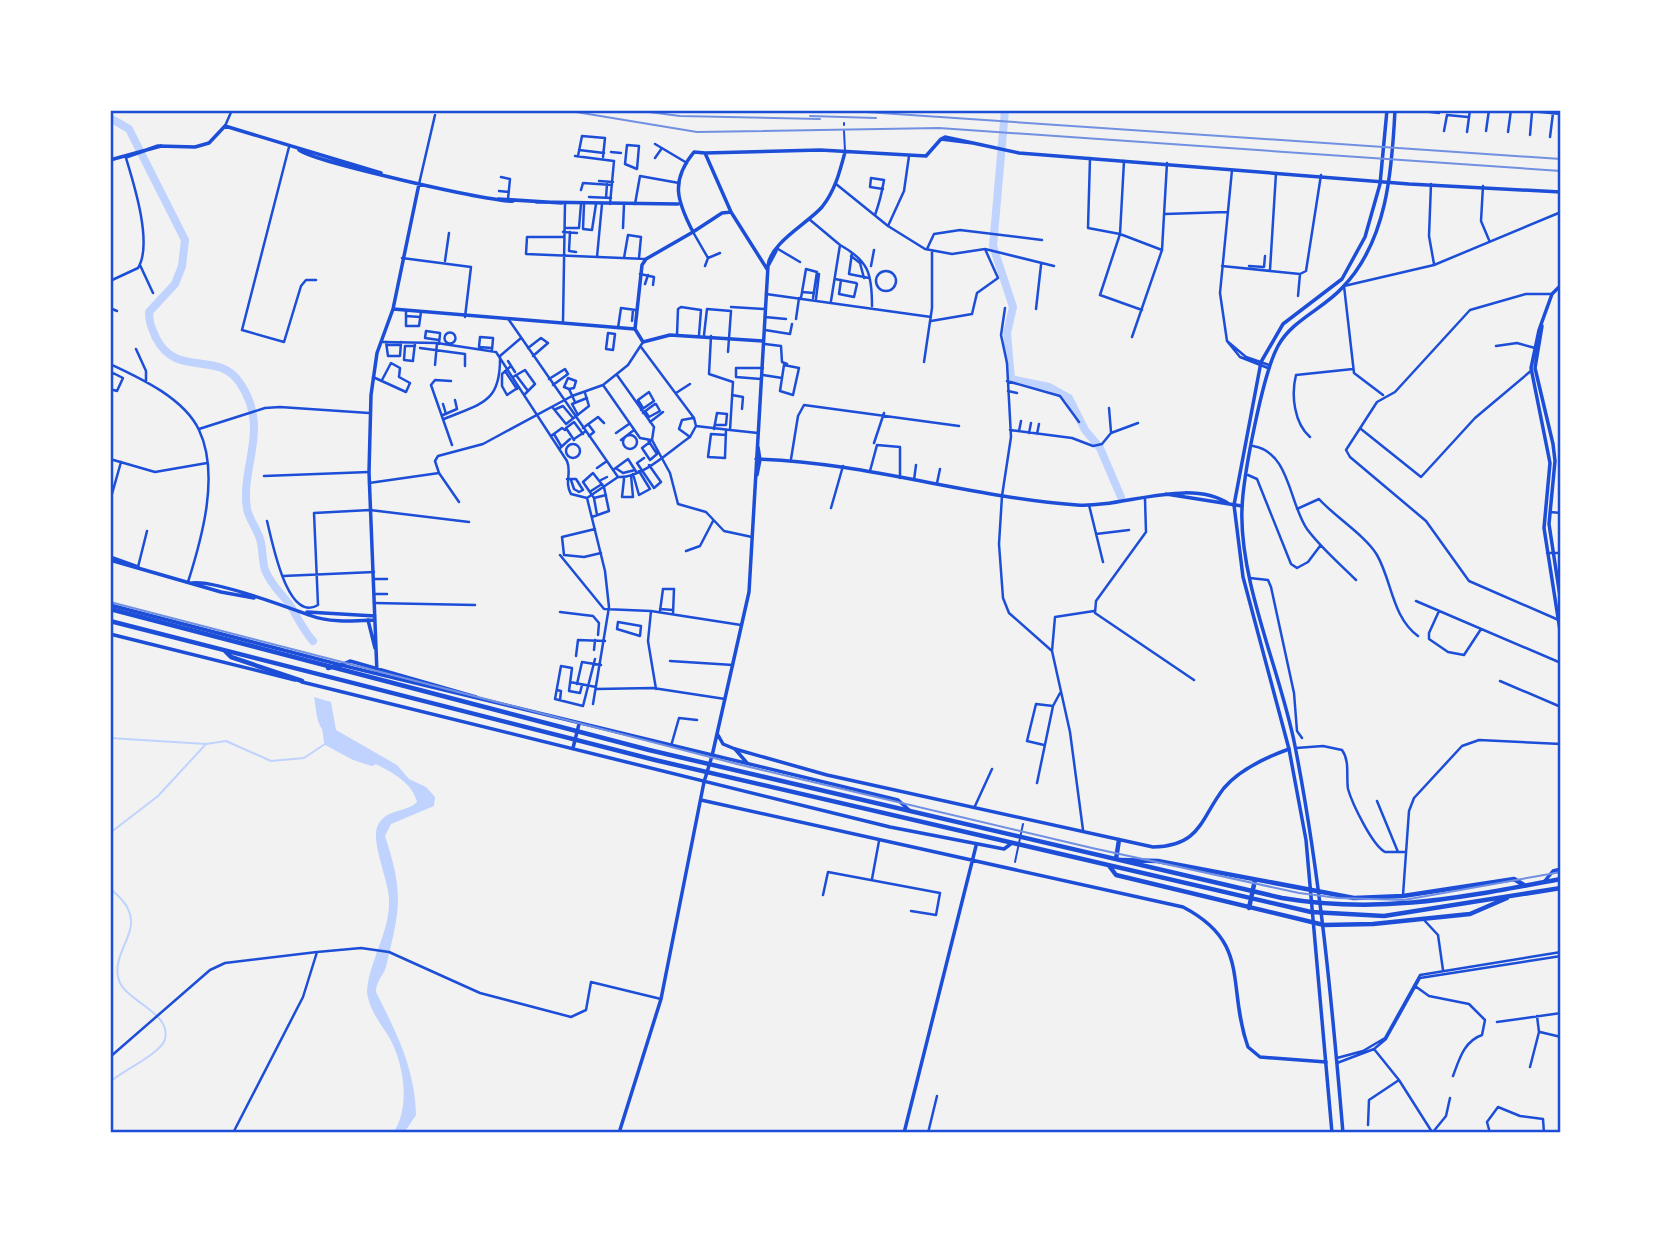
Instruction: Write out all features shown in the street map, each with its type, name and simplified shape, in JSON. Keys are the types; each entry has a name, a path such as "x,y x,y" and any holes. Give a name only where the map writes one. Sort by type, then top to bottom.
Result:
{"highway":[{"path":"110,607 337,671 910,812 1282,898 1337,906 1401,906 1561,878"},
{"path":"110,621 896,817 1111,867 1338,915 1384,916 1561,888"},
{"path":"224,650 231,657 302,681"},
{"path":"327,668 341,665"},
{"path":"1119,840 1119,860"},
{"path":"1119,860 1129,858 1158,861 1354,898 1403,896 1514,879 1524,885"},
{"path":"1111,867 1116,875 1325,925 1423,920 1484,911 1509,896"},
{"path":"1249,908 1255,880"}],"street":[{"path":"110,160 159,147 195,147 210,142 225,126 232,110"},
{"path":"1332,1133 1312,922 1313,892 1289,749 1248,597 1231,504 1260,364 1283,324 1332,289 1348,268 1365,237 1377,198 1387,110"},
{"path":"1343,1133 1321,893 1296,748 1250,578 1242,506 1269,367 1290,330 1345,286 1373,239 1384,204 1395,110"},
{"path":"1413,110 1438,113 1439,110"},
{"path":"1467,132 1469,110"},
{"path":"1486,131 1489,110"},
{"path":"1508,132 1511,110"},
{"path":"1518,110 1561,114"},
{"path":"1530,135 1532,111"},
{"path":"1550,137 1553,113"},
{"path":"1444,131 1447,115 1468,117"},
{"path":"375,648 377,641 369,483 369,413 373,377 380,342 393,309 435,116"},
{"path":"225,126 331,162 487,198 582,204 678,204"},
{"path":"619,1133 661,999 704,782 718,735 748,592 760,433 768,268 777,250 823,206 836,184 845,152 844,131"},
{"path":"603,159 604,138 581,136 576,156 614,161 637,168 639,146 627,145 625,164"},
{"path":"708,258 678,204 679,183 694,152 762,149 928,155 941,139 973,142 1019,152 1124,161 1561,192"},
{"path":"655,144 687,163"},
{"path":"289,147 242,330 284,342 301,286 306,280 316,280"},
{"path":"655,158 662,148"},
{"path":"578,150 604,153"},
{"path":"610,204 613,152 621,153"},
{"path":"705,153 731,212 768,268"},
{"path":"888,226 904,191 909,154"},
{"path":"128,156 141,215 143,255 140,265 153,293"},
{"path":"1090,158 1088,228 1120,234 1162,250"},
{"path":"1124,161 1120,234 1100,295 1142,310"},
{"path":"1132,337 1162,250 1167,163"},
{"path":"1232,170 1220,293 1227,341 1236,354 1269,367"},
{"path":"1269,270 1276,173"},
{"path":"1221,266 1300,274 1308,268 1321,175"},
{"path":"635,204 640,176 679,183"},
{"path":"501,177 510,178 510,200"},
{"path":"875,215 883,189 884,179 871,178 870,187 883,189"},
{"path":"599,181 611,184"},
{"path":"581,190 583,183 611,184"},
{"path":"836,184 888,226 932,251 951,254 985,249 1041,265 1054,266"},
{"path":"1431,184 1429,236 1434,265"},
{"path":"1483,186 1481,221 1490,241"},
{"path":"499,191 509,192"},
{"path":"589,197 609,198"},
{"path":"563,322 564,203"},
{"path":"563,237 527,237 525,253 646,259 722,213 729,203"},
{"path":"582,204 583,228 592,230 596,204"},
{"path":"564,230 579,228 582,204"},
{"path":"597,257 602,204"},
{"path":"623,228 624,204"},
{"path":"722,213 731,212"},
{"path":"1165,214 1227,212"},
{"path":"1345,286 1434,265 1561,212"},
{"path":"809,219 866,265 878,267"},
{"path":"564,230 577,233"},
{"path":"927,249 929,239 940,231 987,232 1042,240"},
{"path":"570,232 568,249 576,252"},
{"path":"445,263 449,233"},
{"path":"624,258 628,235 641,237 639,259"},
{"path":"831,301 840,245"},
{"path":"766,294 872,306 931,319 972,314 977,293 998,278 985,249"},
{"path":"777,250 800,261"},
{"path":"872,266 874,250"},
{"path":"924,362 931,319 932,251"},
{"path":"705,266 708,258 720,253"},
{"path":"852,254 849,274 876,281"},
{"path":"852,254 868,279"},
{"path":"402,258 471,267 465,317"},
{"path":"632,321 640,274 646,259"},
{"path":"1249,266 1264,267 1265,259 1270,261"},
{"path":"110,281 140,265"},
{"path":"866,265 872,306"},
{"path":"1036,309 1041,265"},
{"path":"796,319 806,269 817,272 815,299"},
{"path":"892,272 895,288 880,291 876,281 878,274 892,272"},
{"path":"640,274 654,277 653,285"},
{"path":"815,299 820,274"},
{"path":"1298,296 1300,274"},
{"path":"646,284 648,275"},
{"path":"835,279 841,280 857,284 855,296 839,294 841,280"},
{"path":"1561,285 1552,294 1536,348 1533,370 1554,452 1546,553 1561,637"},
{"path":"1345,286 1354,373 1384,396"},
{"path":"802,292 814,293"},
{"path":"1552,294 1525,295 1470,310 1395,392 1384,396 1346,450 1350,457 1426,521 1469,581 1559,620"},
{"path":"677,335 681,307 700,309 701,335"},
{"path":"731,307 765,309"},
{"path":"110,308 117,311"},
{"path":"701,335 707,308 731,311 728,352"},
{"path":"1006,308 1001,335 1010,429 999,544 1005,603 1009,613 1052,651"},
{"path":"393,309 420,315 563,322 635,329"},
{"path":"612,333 615,334 614,349 607,349 608,333 612,333 621,309 635,310"},
{"path":"635,310 635,329 643,342"},
{"path":"406,313 407,326 419,326 420,315"},
{"path":"765,316 786,319"},
{"path":"509,320 521,338 537,353"},
{"path":"764,330 790,334 792,324"},
{"path":"643,342 677,335 730,337 781,346 783,363 801,365"},
{"path":"481,348 481,336 493,338 492,349"},
{"path":"711,336 709,373 712,377 730,379 732,395 724,458 710,457 710,435 726,435"},
{"path":"444,416 491,398 496,388 500,356 521,338"},
{"path":"529,347 541,338 548,343 533,356"},
{"path":"380,342 415,345 446,342 458,346 492,349 500,356 518,388 564,453 571,494 587,498 604,481"},
{"path":"435,365 438,342"},
{"path":"554,409 572,397 603,385 617,374 643,342"},
{"path":"1496,346 1517,342 1536,348"},
{"path":"387,344 387,356 400,356 401,344"},
{"path":"407,344 404,360 412,361 415,345"},
{"path":"457,353 458,346"},
{"path":"529,347 555,384 567,408 607,461 623,473 638,473"},
{"path":"593,704 609,607 595,529 593,494 583,481 593,473 608,484 618,477 638,473 694,432 696,424 641,347"},
{"path":"420,348 467,355 465,366"},
{"path":"136,349 146,374 146,383"},
{"path":"508,361 502,385 506,394 518,388"},
{"path":"373,377 405,391 410,383 398,376 400,368 391,363 382,380"},
{"path":"110,364 176,402 199,429 206,463 208,502 190,582"},
{"path":"785,365 799,368 794,394 781,392 782,377 785,365"},
{"path":"763,368 737,366 735,376 782,377"},
{"path":"550,378 565,369 568,374 555,384"},
{"path":"1310,437 1301,430 1296,412 1296,375 1353,369"},
{"path":"120,376 123,370"},
{"path":"513,376 525,370 535,385 524,395"},
{"path":"1360,428 1421,477 1475,418 1533,370"},
{"path":"110,377 113,373 123,378 117,391 110,389"},
{"path":"617,374 654,429 650,441 642,448 638,473 632,498 622,496 638,473 657,454 650,441"},
{"path":"513,376 528,391"},
{"path":"452,381 432,382 452,445"},
{"path":"1007,382 1020,382 1060,396 1079,422"},
{"path":"676,393 690,384"},
{"path":"603,385 634,433 639,439 650,441 662,456 678,503 706,512 713,521 730,533 752,537"},
{"path":"569,389 575,402"},
{"path":"1008,391 1017,393"},
{"path":"638,403 638,399 650,392 654,401 643,410"},
{"path":"554,409 563,424 589,406 584,393"},
{"path":"732,395 743,397 742,409"},
{"path":"575,417 572,406 575,402 587,398"},
{"path":"444,416 457,409 455,400"},
{"path":"443,404 444,416"},
{"path":"459,502 439,473 435,461 441,455 483,444 562,405 567,408"},
{"path":"791,459 798,416 804,405 884,413 959,426"},
{"path":"199,429 265,408 289,407 369,413"},
{"path":"1109,408 1111,433"},
{"path":"651,421 663,412"},
{"path":"714,434 717,413 726,414 729,418"},
{"path":"874,443 884,413"},
{"path":"582,429 598,416 604,424"},
{"path":"689,436 680,430 680,422 693,418"},
{"path":"696,424 725,426 729,418"},
{"path":"1019,431 1021,421"},
{"path":"1545,421 1551,476"},
{"path":"1029,433 1031,423"},
{"path":"1010,429 1072,438 1093,446 1101,444 1111,433 1138,423"},
{"path":"588,424 594,432 589,436"},
{"path":"1037,434 1039,424"},
{"path":"616,433 628,425"},
{"path":"715,426 760,433"},
{"path":"552,435 563,428 571,440 561,448"},
{"path":"634,433 622,443 626,450 639,439"},
{"path":"621,440 634,433"},
{"path":"573,443 581,454 573,460 564,453 565,448 573,443"},
{"path":"870,471 877,445 900,447 900,478"},
{"path":"1253,446 1264,449 1275,458 1297,509 1320,546 1356,580"},
{"path":"615,469 628,460 638,473 650,489 639,495 638,473 637,463 644,457"},
{"path":"567,461 571,458"},
{"path":"110,459 155,472 206,463"},
{"path":"758,459 791,459 843,466 1002,496 1089,505 1166,494 1242,506"},
{"path":"597,468 607,461"},
{"path":"110,501 121,462"},
{"path":"914,480 916,465"},
{"path":"831,508 843,466"},
{"path":"937,484 940,468"},
{"path":"615,469 618,477"},
{"path":"264,476 369,472"},
{"path":"369,483 439,473"},
{"path":"1248,475 1257,479 1294,567 1303,566 1320,546"},
{"path":"1551,476 1561,477"},
{"path":"595,516 609,512 604,481"},
{"path":"593,494 606,495"},
{"path":"1561,496 1561,502"},
{"path":"587,498 595,516"},
{"path":"1094,611 1096,601 1146,532 1145,499"},
{"path":"1297,509 1318,499 1376,554 1398,610 1411,631 1418,636"},
{"path":"1089,505 1103,562"},
{"path":"267,522 283,576 298,602 314,607 318,605 314,513 370,510 469,522"},
{"path":"1548,512 1561,513"},
{"path":"1548,512 1561,600 1554,598"},
{"path":"686,551 700,546 713,521"},
{"path":"595,529 562,537 564,555 584,557 601,554"},
{"path":"1096,534 1129,530"},
{"path":"138,566 148,531"},
{"path":"1546,553 1561,553"},
{"path":"560,555 592,592 600,607 660,610 741,625"},
{"path":"113,559 304,613 375,618"},
{"path":"283,576 374,572"},
{"path":"1250,578 1268,580 1271,587 1294,693 1297,732 1303,738"},
{"path":"374,579 387,579"},
{"path":"660,610 663,589 674,589 673,612"},
{"path":"374,594 387,594"},
{"path":"1248,597 1256,595"},
{"path":"1416,601 1561,663"},
{"path":"374,603 474,605"},
{"path":"110,607 898,800 910,812"},
{"path":"651,611 649,662 656,689"},
{"path":"1083,830 1070,732 1052,651 1055,617 1094,611 1123,634 1194,680"},
{"path":"1440,611 1429,633 1429,639 1448,652 1464,655 1481,629"},
{"path":"560,612 590,615 599,623 649,629"},
{"path":"368,618 377,671"},
{"path":"598,635 599,623"},
{"path":"616,623 617,629 639,636 641,627"},
{"path":"110,634 264,675 302,681 704,782 976,846 1004,849 1012,843"},
{"path":"576,656 578,640 605,641"},
{"path":"594,650 595,640"},
{"path":"670,661 733,665"},
{"path":"577,684 582,662 601,665"},
{"path":"582,685 579,693 569,691 572,667 561,666 555,699 583,706 594,662"},
{"path":"1500,681 1561,707"},
{"path":"570,682 596,688 656,689 726,699"},
{"path":"1037,783 1053,706 1060,693"},
{"path":"1044,745 1027,741 1036,704 1053,706"},
{"path":"671,746 679,718 697,720"},
{"path":"573,748 579,724"},
{"path":"718,735 723,744 735,749 827,775 1153,847 1172,845 1191,838 1226,787 1255,764 1289,749"},
{"path":"1403,896 1409,811 1414,798 1462,746 1479,740 1561,744"},
{"path":"1296,748 1323,746 1342,750 1346,759 1349,792 1380,849 1407,852"},
{"path":"735,749 747,763"},
{"path":"975,806 992,769"},
{"path":"701,800 1183,907 1201,917 1225,939 1242,1030 1248,1047 1260,1057 1326,1062"},
{"path":"1377,801 1398,852"},
{"path":"1015,862 1023,824"},
{"path":"872,879 879,841"},
{"path":"904,1133 976,846"},
{"path":"1544,882 1553,871 1561,869"},
{"path":"823,895 828,872 940,893 936,915 911,911"},
{"path":"1423,920 1438,935 1444,970"},
{"path":"110,1057 199,978 225,963 348,948 376,949 389,953 480,993 571,1017 586,1010 591,982 661,999"},
{"path":"233,1133 303,997 317,952"},
{"path":"1413,985 1420,978 1450,971 1561,954"},
{"path":"1337,1060 1373,1048 1392,1030 1420,975 1450,971"},
{"path":"1413,985 1429,996 1469,1004 1485,1020 1482,1034 1475,1037 1463,1050 1453,1076"},
{"path":"1497,1022 1561,1013"},
{"path":"1530,1067 1539,1032 1537,1016"},
{"path":"1539,1032 1561,1037"},
{"path":"1373,1048 1399,1080 1432,1133 1446,1116 1450,1098"},
{"path":"1368,1125 1369,1100 1399,1080"},
{"path":"928,1133 937,1096"},
{"path":"1490,1133 1487,1122 1492,1110 1498,1107 1520,1116 1543,1119 1544,1133"}],"water":[{"path":"314,697 331,702 336,730 397,765 409,779 426,787 435,797 434,806 391,824 385,836 395,873 398,902 386,967 376,992 397,1036 412,1082 416,1115 404,1133 393,1133 399,1123 404,1098 402,1072 389,1037 372,1010 367,992 389,910 388,890 376,832 386,816 417,802 401,779 332,740 320,726"}],"waterway":[{"path":"1005,110 993,246 1013,307 1007,333 1011,379 1049,387 1069,398 1085,430 1100,448 1121,497"},
{"path":"110,118 129,129 185,240 182,266 175,284 149,312 152,328 165,350 175,358 220,367 231,373 249,400 254,432 247,478 247,509 260,539 267,575 313,641"},
{"path":"326,727 328,742 372,762"},
{"path":"110,738 206,744 226,741 271,761 304,758 328,742"},
{"path":"110,833 158,796 206,744"},
{"path":"110,888 125,903 131,918 129,934 117,968 121,985 154,1013 165,1029 165,1039 157,1050 110,1082"}],"railway":[{"path":"564,110 697,132 939,128 1561,171"},
{"path":"633,110 680,116 820,119"},
{"path":"866,112 1561,159"},
{"path":"810,116 876,118"},
{"path":"110,602 737,764 1092,848 1299,893 1338,898 1404,900 1561,872"}]}
